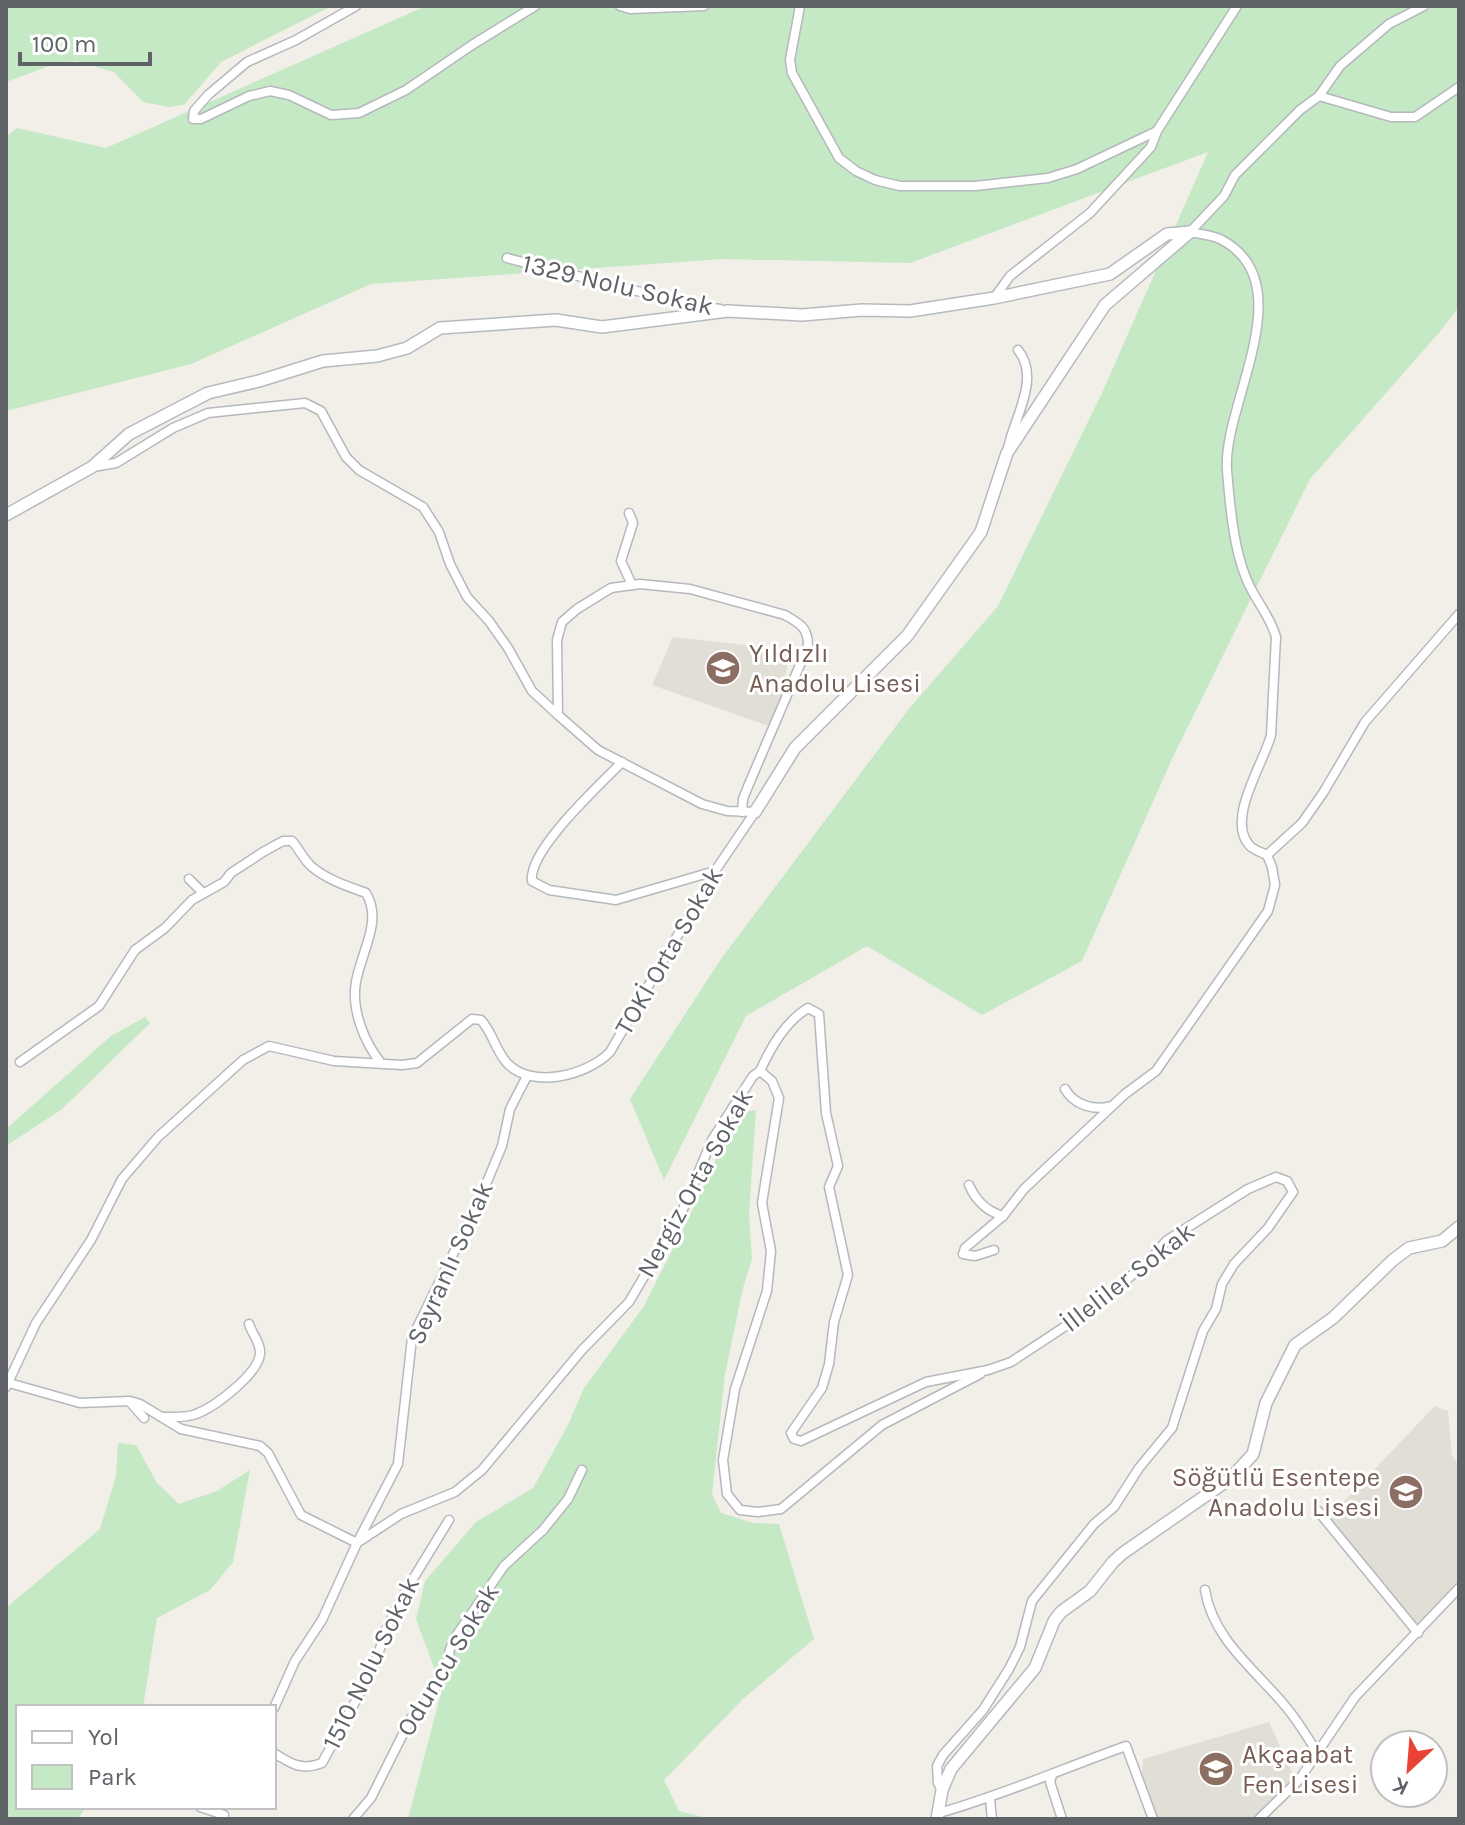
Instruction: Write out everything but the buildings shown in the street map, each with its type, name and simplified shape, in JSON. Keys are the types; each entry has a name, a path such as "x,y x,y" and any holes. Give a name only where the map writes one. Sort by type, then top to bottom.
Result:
{"street":[{"path":"356,6 296,40 247,62 208,95 194,111 193,119 201,119 249,96 270,91 289,95 331,115 359,113 406,90 535,6"},
{"path":"620,6 630,9 704,6"},
{"path":"800,6 790,60 792,73 839,158 875,180 900,186 975,186 1048,178 1077,169 1157,131"},
{"path":"994,298 1010,276 1090,213 1151,147 1157,131 1237,6"},
{"path":"1007,453 1105,305 1190,232 1224,196 1235,175 1300,110 1319,96 1340,66 1389,24 1424,6"},
{"path":"1319,96 1391,117 1415,117 1459,87"},
{"path":"6,515 92,467 129,434 208,393 323,361 377,356 407,348 440,328 556,320 602,327 728,311 802,315 862,310 910,311 994,298 1110,274 1167,234 1190,232 1219,239 1242,256 1254,275 1257,291 1255,345 1230,438 1227,465 1230,504 1243,570 1273,624 1276,637 1271,735 1267,751 1247,793 1242,820 1251,848 1267,855 1275,885 1268,911 1156,1071 1112,1106 1024,1189 1003,1216 965,1248 963,1254 975,1256 994,1250"},
{"name":"1329 Nolu Sokak","path":"507,258 529,266 728,311"},
{"path":"92,467 116,463 173,428 208,413 305,403 321,411 346,457 359,470 423,507 439,532 450,564 467,597 508,648 532,691 598,750 702,804 727,811 748,812 795,748 907,636 981,532 1022,407 1028,371 1026,359 1018,350"},
{"path":"558,715 557,640 562,622 611,588 632,585 621,561 633,523 629,513"},
{"name":"TOKİ Orta Sokak","path":"527,1076 555,1077 600,1062 610,1052 748,812 743,799 808,646 808,634 799,623 785,615 718,595 680,588 632,585"},
{"path":"1267,855 1302,823 1365,722 1459,614"},
{"path":"622,762 559,828 536,861 531,871 532,881 549,890 616,900 715,871"},
{"path":"20,1062 99,1006 135,950 165,928 203,893 224,882 251,859 283,841 292,841 312,867 332,880 366,893 372,903 373,915 355,984 357,1007 368,1042 381,1063"},
{"path":"189,879 203,893"},
{"name":"İlleliler Sokak","path":"760,1071 774,1043 798,1014 808,1008 819,1014 826,1113 838,1166 829,1187 848,1275 834,1322 829,1364 822,1388 791,1433 794,1439 801,1441 926,1382 988,1370 1011,1362 1072,1323 1132,1276 1166,1241 1226,1201 1276,1177 1287,1181 1293,1192 1282,1211 1234,1264 1222,1284 1216,1309 1203,1331 1172,1428 1139,1468 1114,1507 1094,1524 1032,1601 1020,1647 1009,1669 983,1710 937,1766 938,1783 942,1790"},
{"path":"275,1705 295,1661 322,1620 357,1543 301,1515 268,1453 260,1446 181,1429 130,1401 80,1403 8,1385 36,1323 91,1240 122,1179 158,1137 243,1060 269,1046 334,1061 417,1063 472,1019 481,1020 488,1026 498,1052 511,1067 527,1076"},
{"name":"Nergiz Orta Sokak","path":"357,1543 401,1514 455,1492 482,1470 582,1350 629,1302 681,1214 712,1140 753,1076 760,1071 772,1081 779,1098 762,1203 771,1251 767,1291 735,1389 723,1460 727,1494 740,1510 758,1512 781,1509 882,1425 988,1370"},
{"name":"Seyranlı Sokak","path":"357,1543 398,1464 412,1338 479,1201 502,1146 510,1109 527,1076"},
{"path":"1065,1089 1072,1098 1088,1106 1112,1106"},
{"path":"969,1185 977,1201 991,1212 1003,1216"},
{"path":"1153,1819 1126,1746 938,1816 942,1790 954,1764 1035,1668 1054,1621 1061,1612 1090,1591 1123,1553 1246,1465 1258,1442 1271,1391 1295,1345 1341,1311 1409,1248 1442,1241 1459,1227"},
{"path":"163,1417 197,1414 245,1378 260,1358 260,1346 252,1336 249,1324"},
{"path":"130,1401 144,1418"},
{"name":"Oduncu Sokak","path":"353,1819 371,1798 411,1718 433,1692 447,1666 456,1636 504,1566 543,1530 568,1499 582,1470"},
{"path":"1318,1511 1418,1633"},
{"name":"1510 Nolu Sokak","path":"276,1754 309,1768 322,1763 374,1667 387,1627 405,1592 449,1520"},
{"path":"1259,1819 1299,1780 1345,1708 1459,1588"},
{"path":"1205,1590 1209,1612 1222,1633 1287,1707 1318,1754"},
{"path":"1053,1773 1050,1782 1062,1819"},
{"path":"990,1799 992,1819"}],"shaded area":[{"name":"Yıldızlı Anadolu Lisesi","path":"673,637 790,650 775,728 652,685"},
{"name":"Söğütlü Esentepe Anadolu Lisesi","path":"1435,1406 1448,1411 1452,1455 1459,1466 1459,1584 1415,1626 1327,1519"},
{"name":"Akçaabat Fen Lisesi","path":"1269,1722 1295,1779 1258,1819 1155,1819 1141,1784 1143,1759"}],"green space":[{"path":"6,6 332,6 221,62 184,105 168,107 143,102 114,72 76,61 54,64 6,82"},
{"path":"426,6 1459,6 1459,307 1310,479 1172,759 1082,961 982,1015 867,946 746,1016 664,1180 630,1099 721,959 908,710 998,606 1102,393 1208,152 910,263 723,259 371,284 191,364 6,411 6,137 17,128 106,148"},
{"path":"145,1017 150,1023 62,1109 6,1146 6,1129 111,1036"},
{"path":"756,1110 749,1213 752,1259 725,1374 712,1494 721,1513 754,1523 779,1524 814,1639 744,1698 664,1780 679,1811 710,1819 408,1819 442,1689 416,1619 425,1581 476,1522 533,1488 567,1427 584,1388 644,1306 724,1141 744,1112"},
{"path":"118,1443 136,1445 157,1483 179,1504 217,1491 250,1470 233,1562 210,1590 157,1618 143,1705 16,1705 16,1809 85,1809 78,1819 6,1819 6,1608 100,1529 116,1476"}],"place":[{"name":"Yıldızlı Anadolu Lisesi","path":"723,668"},
{"name":"Söğütlü Esentepe Anadolu Lisesi","path":"1406,1492"},
{"name":"Akçaabat Fen Lisesi","path":"1216,1769"}]}
